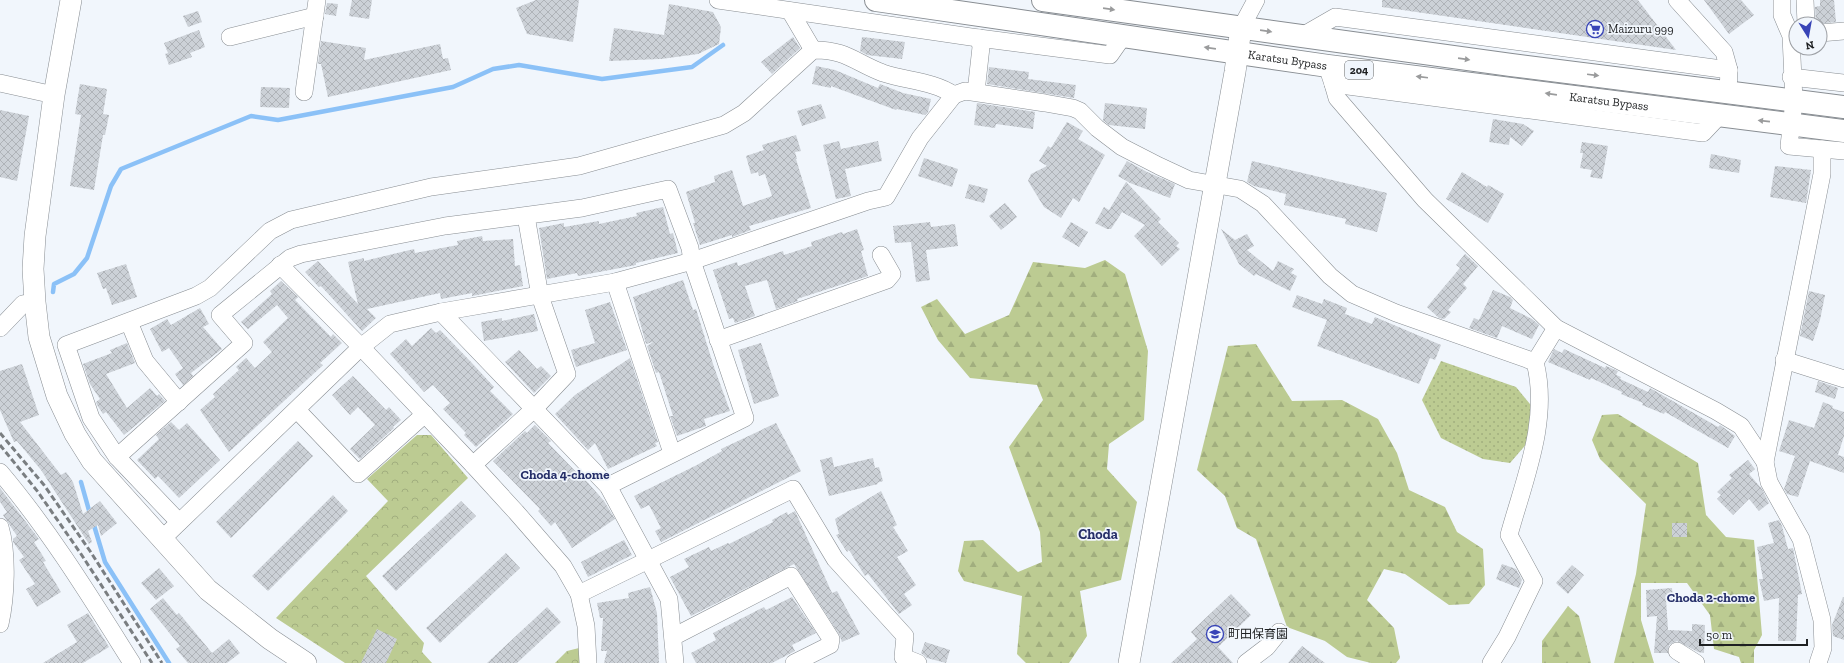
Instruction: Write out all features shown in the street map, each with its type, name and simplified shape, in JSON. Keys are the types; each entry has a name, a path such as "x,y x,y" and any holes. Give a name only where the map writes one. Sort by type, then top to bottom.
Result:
{"highway":[{"name":"Karatsu Bypass","path":"876,0 1238,52 1330,75 1719,116 1844,131"},
{"name":"Karatsu Bypass","path":"1043,0 1138,7 1241,28 1503,64 1844,108"}],"street":[{"path":"71,0 54,94 35,236 33,269 39,336 49,374 57,396 75,434 92,462 208,590 270,639 306,663"},
{"path":"718,0 975,38 1110,55 1124,36"},
{"path":"1129,663 1238,52 1241,28 1256,0"},
{"path":"1677,0 1724,52 1729,70 1728,92"},
{"path":"1782,0 1782,15 1788,26"},
{"path":"1805,0 1806,16"},
{"path":"230,37 316,8 304,92"},
{"path":"790,11 813,50"},
{"path":"974,14 975,38 980,47 976,92"},
{"path":"1302,36 1335,17 1729,70"},
{"path":"1828,32 1844,31"},
{"path":"179,522 117,457 91,418 66,345 196,296 210,288 270,231 291,220 431,187 579,166 724,125 744,113 813,50 840,52 883,73 944,88 954,95"},
{"path":"1793,56 1792,77 1794,101 1789,146 1844,151"},
{"path":"1330,75 1337,98 1425,200 1556,328 1716,411 1741,426 1765,462"},
{"path":"1792,77 1844,83"},
{"path":"0,83 54,94"},
{"path":"162,539 362,347 390,324 441,312 615,282 692,262 868,200 886,197 920,138 954,95 965,91 1073,108 1080,111 1097,128 1122,147 1189,180 1240,189 1263,204 1330,276 1352,294 1396,313 1535,362"},
{"path":"1818,663 1823,648 1822,620 1811,574 1801,539 1769,482 1765,462 1822,174 1822,148"},
{"path":"117,457 244,343 220,315 290,258 445,226 582,208 668,189 690,248 692,262 745,418 608,486"},
{"path":"473,465 534,409 567,374 540,296 526,216"},
{"path":"718,340 887,280 892,274 881,255"},
{"path":"280,265 362,347 473,465 563,566 579,594 586,626 588,663"},
{"path":"615,282 672,453"},
{"path":"0,328 22,304 35,302"},
{"path":"441,312 608,486 649,559 669,599 675,663"},
{"path":"129,322 145,361 178,402"},
{"path":"1491,663 1507,637 1534,582 1509,535 1538,429 1539,378 1535,362 1556,328"},
{"path":"1784,360 1844,379"},
{"path":"297,410 358,474 425,414"},
{"path":"0,472 24,501 76,575 132,663"},
{"path":"579,594 793,489 834,559 905,636 903,657 918,663"},
{"path":"0,527 4,539 4,579 0,624"},
{"path":"673,637 791,576 831,639 830,645 794,663"},
{"path":"1246,663 1267,647 1279,632"},
{"path":"1677,650 1696,663"}],"green space":[{"path":"1105,260 1125,274 1148,351 1144,420 1109,444 1107,469 1137,502 1121,580 1080,591 1087,636 1069,663 1026,663 1017,654 1022,596 964,581 958,571 964,541 983,540 1018,572 1042,562 1040,532 1009,447 1043,400 1037,385 970,378 938,340 921,307 937,299 965,334 1009,315 1033,262 1085,268"},
{"path":"1256,344 1292,401 1342,400 1378,419 1397,453 1409,490 1445,507 1457,532 1483,549 1485,585 1469,604 1449,605 1405,574 1384,569 1367,600 1394,628 1400,658 1396,663 1371,663 1347,657 1325,641 1287,627 1256,539 1237,528 1225,496 1197,470 1228,346"},
{"path":"1441,361 1516,387 1534,409 1529,441 1510,463 1483,459 1441,438 1422,400"},
{"path":"1618,414 1698,463 1706,515 1726,537 1754,540 1762,635 1754,650 1754,663 1741,663 1739,657 1714,649 1710,615 1687,583 1641,583 1641,620 1654,663 1614,663 1636,574 1646,504 1600,459 1592,440 1602,415"},
{"path":"417,435 431,435 468,478 366,576 424,643 422,652 432,663 345,663 276,618 388,501 367,479"},
{"path":"1568,606 1579,616 1591,663 1542,663 1542,641"},
{"path":"579,648 579,663 555,663 567,651"}],"building":[{"path":"352,0 372,0 369,19 349,16"},
{"path":"536,0 579,0 573,42 527,34 516,8"},
{"name":"Maizuru 999","path":"1382,0 1638,0 1676,50 1382,7"},
{"path":"1704,0 1741,0 1754,15 1729,34"},
{"path":"1820,0 1834,0 1836,22 1828,23 1828,16 1816,16 1815,7 1820,6"},
{"path":"327,3 338,4 336,16 325,14"},
{"path":"669,4 713,12 721,27 719,44 698,54 661,59 609,61 614,28 664,35"},
{"path":"198,11 202,22 188,27 183,16"},
{"path":"199,30 205,47 190,53 192,57 169,65 165,54 168,53 164,43"},
{"path":"793,37 800,48 772,74 761,62"},
{"path":"862,37 905,42 902,59 867,55 860,51"},
{"path":"321,41 366,48 364,60 440,44 443,59 448,58 451,70 328,97 321,64 318,64"},
{"path":"816,66 835,70 878,88 880,84 903,93 931,99 928,112 925,115 896,110 831,86 831,88 812,84"},
{"path":"989,67 1029,72 1028,79 1076,85 1074,98 987,84"},
{"path":"80,84 107,89 103,114 109,115 105,135 103,135 94,190 70,186 81,115 75,114"},
{"path":"261,87 290,88 289,108 260,107"},
{"path":"977,103 1035,112 1033,129 996,124 995,128 974,125"},
{"path":"1105,103 1147,108 1145,129 1109,125 1103,120"},
{"path":"821,104 826,118 802,126 797,111"},
{"path":"0,110 29,116 17,181 0,177"},
{"path":"1493,119 1523,124 1534,131 1522,146 1510,137 1509,145 1489,142"},
{"path":"1067,122 1083,131 1078,139 1105,155 1079,202 1073,198 1061,218 1044,207 1028,181 1031,174 1047,166 1039,161 1048,146 1051,148"},
{"path":"796,135 801,151 795,152 796,159 811,208 749,226 751,230 732,237 732,235 700,245 686,192 715,182 714,176 732,170 743,206 772,196 765,174 759,176 758,172 751,174 746,156 764,150 762,145"},
{"path":"839,141 841,149 878,141 882,161 845,169 851,196 836,199 823,145"},
{"path":"1582,142 1608,146 1602,179 1590,177 1592,170 1580,168 1583,153 1580,153"},
{"path":"1711,154 1741,160 1739,173 1709,168"},
{"path":"924,158 958,169 952,187 918,176"},
{"path":"1127,161 1147,172 1175,184 1170,198 1130,183 1118,176"},
{"path":"1252,161 1387,193 1377,232 1345,224 1346,219 1284,205 1286,194 1254,186 1247,182"},
{"path":"1775,166 1811,170 1806,203 1770,197"},
{"path":"1462,172 1487,187 1488,185 1504,194 1488,223 1446,199"},
{"path":"1126,182 1161,219 1158,222 1179,243 1176,246 1180,249 1162,266 1134,236 1145,225 1122,212 1111,229 1107,229 1095,223 1104,207 1109,210"},
{"path":"969,184 988,189 984,203 965,198"},
{"path":"1005,203 1017,217 1001,230 989,216"},
{"path":"663,207 670,234 673,233 678,253 636,263 636,265 578,276 577,273 547,279 539,228 564,223 564,227 599,221 599,224 637,216 636,213"},
{"path":"930,222 931,227 955,224 958,246 926,250 930,280 916,282 911,242 895,243 893,226"},
{"path":"1071,222 1088,232 1079,247 1062,237"},
{"path":"857,229 864,250 861,251 868,276 797,299 798,301 776,309 767,280 745,286 755,316 735,323 733,318 729,319 713,270 737,262 738,266 783,251 784,255 812,246 811,242"},
{"path":"1221,229 1235,240 1247,234 1254,246 1247,250 1273,271 1278,261 1294,269 1291,273 1297,276 1290,291 1256,274 1254,276 1239,264"},
{"path":"482,236 483,241 513,239 515,266 520,265 523,286 472,296 472,293 441,299 440,293 367,309 376,318 362,331 321,286 319,287 305,272 318,261 358,304 348,262 364,258 364,261 414,249 415,253 458,245 457,241"},
{"path":"1465,254 1478,266 1463,284 1467,288 1448,310 1451,312 1444,319 1439,318 1427,307 1460,268 1456,265"},
{"path":"126,264 137,297 112,305 106,288 103,289 97,273"},
{"path":"683,280 693,310 696,309 714,367 730,411 704,419 706,426 677,436 670,416 673,416 659,372 656,373 647,346 653,342 646,344 633,297"},
{"path":"281,281 298,297 295,300 331,337 333,334 342,343 320,363 323,365 229,452 200,410 215,397 213,394 239,370 236,367 246,358 255,368 272,352 263,342 288,318 277,305 248,329 241,322 272,294 270,291"},
{"path":"1493,290 1510,297 1513,300 1510,308 1532,319 1539,325 1532,339 1502,326 1497,338 1469,328 1474,318 1479,320"},
{"path":"1809,291 1825,295 1820,320 1813,341 1800,336"},
{"path":"1297,295 1322,304 1324,299 1347,308 1345,314 1372,324 1375,317 1441,345 1435,360 1430,358 1419,384 1317,346 1327,320 1292,307"},
{"path":"610,302 627,350 576,367 571,350 595,343 585,310"},
{"path":"200,308 209,324 203,327 222,349 191,373 193,376 183,385 175,374 183,368 169,348 162,352 150,329 167,319 171,325"},
{"path":"534,314 538,331 484,341 481,322 502,318 502,321"},
{"path":"431,328 436,333 440,330 471,362 494,387 490,391 513,414 476,447 464,435 466,433 443,409 450,403 433,385 424,392 390,354 406,339 412,346"},
{"path":"127,343 135,363 106,374 127,408 150,388 157,396 159,394 165,401 124,435 106,412 103,414 97,405 96,402 100,399 90,384 83,364 112,353 110,350"},
{"path":"761,343 779,396 754,404 738,350"},
{"path":"1554,349 1562,353 1564,349 1605,368 1606,366 1618,371 1616,375 1621,377 1620,379 1648,392 1650,388 1718,427 1720,425 1735,436 1728,448 1665,412 1664,414 1642,405 1643,403 1621,394 1622,392 1591,378 1590,380 1548,362"},
{"path":"519,350 537,369 541,366 551,376 534,393 505,362"},
{"path":"630,358 658,442 655,443 657,446 608,469 595,443 588,450 555,414 575,395"},
{"path":"22,364 39,415 20,422 61,475 66,472 73,482 83,514 100,501 117,523 101,536 98,525 88,531 92,542 89,544 41,470 17,441 14,442 0,410 0,371"},
{"path":"353,376 386,410 389,407 401,420 360,459 350,449 375,425 358,407 350,415 332,395"},
{"path":"1818,381 1838,388 1835,399 1815,392"},
{"path":"1823,402 1833,406 1832,408 1844,412 1844,436 1838,455 1844,457 1844,473 1810,461 1798,497 1787,494 1784,489 1795,456 1779,451 1789,420 1814,428"},
{"path":"171,422 179,430 187,423 220,460 179,498 158,476 155,479 137,460 159,439 156,435"},
{"path":"776,423 801,471 661,542 655,531 661,528 649,505 641,509 634,496 695,466 722,451 721,449"},
{"path":"535,425 551,441 548,443 580,476 581,475 604,501 615,519 572,548 555,522 551,526 538,511 540,509 493,461 525,431 527,433"},
{"path":"298,441 313,456 231,538 216,522"},
{"path":"832,457 834,467 873,458 875,468 879,467 883,481 877,483 878,484 829,496 820,460"},
{"path":"1748,460 1755,469 1749,474 1762,489 1769,503 1759,511 1749,499 1733,515 1717,499 1721,495 1717,492 1732,478 1729,475"},
{"path":"0,488 39,539 34,542 46,561 43,562 61,592 37,607 26,589 35,584 19,560 24,557 13,542 13,539 17,536 3,515 7,512 0,502"},
{"path":"881,491 897,525 893,527 908,551 897,557 916,585 904,594 912,605 899,614 868,574 865,576 849,550 847,552 836,535 839,534 835,519"},
{"path":"333,495 348,511 268,591 252,576"},
{"path":"461,501 476,516 396,591 382,576"},
{"path":"795,511 832,593 837,591 860,634 842,642 839,634 794,564 691,616 670,577 689,567 684,559 709,547 711,551 728,543 729,544 773,522 772,520 787,512 788,515"},
{"path":"1779,520 1788,549 1793,548 1802,594 1798,595 1796,641 1778,641 1779,598 1764,601 1759,579 1763,579 1757,547 1774,543 1768,523"},
{"path":"1672,523 1687,523 1687,537 1672,537"},
{"path":"624,540 632,555 588,577 581,562"},
{"path":"506,553 520,568 440,643 426,628"},
{"path":"1502,564 1516,569 1522,580 1519,588 1496,579"},
{"path":"1572,565 1584,575 1568,594 1556,583"},
{"path":"159,568 174,586 156,600 141,583"},
{"path":"650,587 657,613 659,663 604,663 607,651 601,651 603,618 600,618 597,603 629,598 628,593"},
{"path":"1672,588 1673,599 1666,599 1668,630 1692,631 1692,624 1705,625 1704,653 1698,652 1677,641 1669,645 1668,653 1654,653 1657,616 1647,617 1646,590"},
{"path":"1231,594 1251,615 1218,647 1233,663 1171,663 1197,639 1191,632"},
{"path":"792,597 816,633 792,645 795,651 772,663 696,663 691,653 716,640 713,633 764,607 766,610"},
{"path":"1843,597 1844,640 1833,636 1832,625"},
{"path":"163,598 177,615 179,613 212,653 229,639 240,653 227,663 188,663 176,649 180,646 150,609"},
{"path":"547,607 561,622 517,663 487,663"},
{"path":"88,613 109,647 83,663 43,663 77,642 67,625"},
{"path":"377,629 397,639 386,663 361,663"},
{"path":"925,642 950,650 946,663 927,658 921,653"},
{"path":"1302,646 1325,663 1288,663"}],"waterway":[{"path":"53,292 54,284 74,274 87,258 111,186 121,169 251,116 278,120 453,87 493,69 519,65 602,79 692,67 723,45"},
{"path":"81,482 90,514"},
{"path":"93,522 105,562 169,663"}],"railway":[{"path":"0,433 44,485 90,551 162,663"},
{"path":"0,445 38,492 81,554 152,663"}],"place":[{"name":"Maizuru 999","path":"1595,29"},
{"name":"町田保育園","path":"1215,634"}],"district":[{"name":"Choda 4-chome","path":"565,474"},
{"name":"Choda","path":"1098,534"},
{"name":"Choda 2-chome","path":"1711,597"}]}
